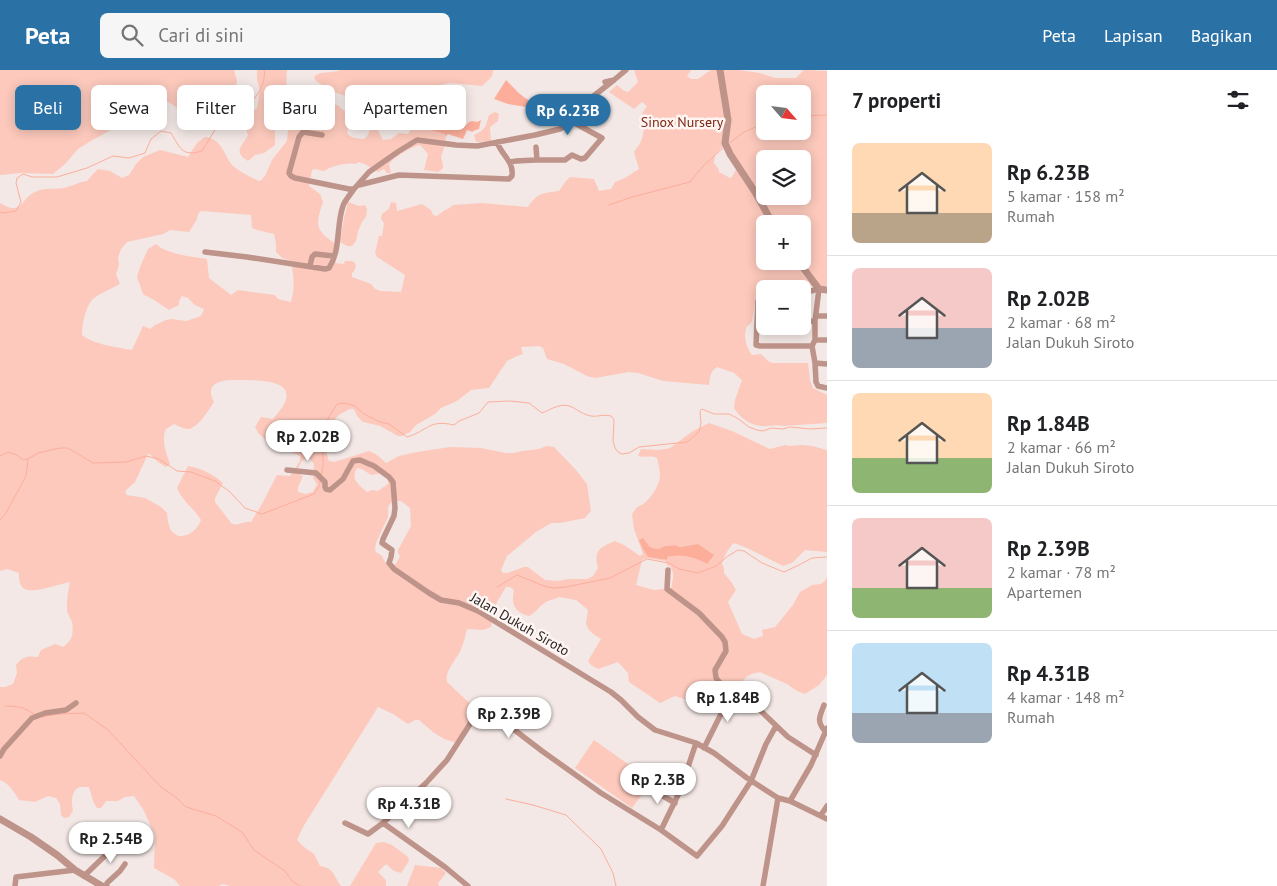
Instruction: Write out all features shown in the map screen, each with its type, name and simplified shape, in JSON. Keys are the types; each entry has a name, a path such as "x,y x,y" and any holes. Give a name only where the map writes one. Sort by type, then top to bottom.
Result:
{"street":[{"path":"205,252 247,256 325,269 329,268 334,256 343,205 369,172 399,151 418,140 468,146 487,145 560,129 571,121 585,104 626,70"},
{"path":"720,70 728,120 725,143 768,215"},
{"path":"604,82 614,80"},
{"path":"510,162 541,159 565,160 572,155 581,159 602,138 571,121"},
{"path":"322,135 303,132 299,137 289,173 291,176 304,180 349,189 399,175 509,179 512,176 512,165 497,142"},
{"path":"536,147 537,160"},
{"path":"310,266 312,257 315,254 334,256"},
{"path":"804,270 818,289 814,343 816,382 818,386 827,388"},
{"path":"811,291 827,290"},
{"path":"811,319 827,316"},
{"path":"756,335 757,346 814,343 827,340"},
{"path":"815,363 827,364"},
{"name":"Jalan Dukuh Siroto","path":"287,470 316,473 325,482 325,488 330,490 343,479 355,460 360,460 380,470 392,482 394,516 382,543 392,550 392,557 389,563 394,569 441,600 459,603 478,611 611,692 655,730 696,743 714,753 778,798 790,801 827,819"},
{"path":"668,570 667,589 699,613 726,642 726,651 715,670 716,678 720,683 742,693 776,726 816,755"},
{"path":"704,748 734,688"},
{"path":"0,756 32,718 66,710 76,703"},
{"path":"790,801 811,765 826,730 820,724 819,719 824,705"},
{"path":"345,823 368,834 383,823 426,783 447,760 479,710 484,708 601,793 661,830 696,856 699,856 722,826 751,780 766,744 776,726"},
{"path":"661,830 675,803 689,768 696,743"},
{"path":"651,789 675,803"},
{"path":"763,886 778,798"},
{"path":"821,816 827,806"},
{"path":"0,819 31,837 75,870 102,886"},
{"path":"383,823 445,867 468,886"},
{"path":"84,876 113,848 120,837"},
{"path":"107,886 107,883 125,864"},
{"path":"15,886 16,877 75,870"}],"green space":[{"path":"0,70 234,70 236,85 177,85 177,108 167,102 167,85 91,85 91,130 110,130 78,149 53,174 21,173 0,175"},
{"path":"257,70 287,70 286,85 264,85 264,130 274,130 275,145 264,153 255,155 248,161 241,155 240,148 248,135 247,130 254,130 254,110 257,108 260,90"},
{"path":"341,70 493,70 491,77 482,86 450,83 441,85 345,85 345,96 335,92 335,85 322,85 316,81 314,77"},
{"name":"Sinox Nursery","path":"634,70 691,70 687,76 691,79 698,79 711,70 738,70 760,73 775,78 796,78 804,70 827,71 827,286 811,286 811,280 756,280 756,297 752,321 747,326 745,337 752,355 761,354 772,363 808,363 813,388 827,395 827,423 758,426 750,423 742,418 734,408 742,380 734,373 717,367 710,377 709,385 663,381 629,372 595,378 564,364 547,359 543,348 539,346 521,347 523,354 507,361 489,388 471,390 457,401 441,408 402,436 398,436 380,426 363,422 357,416 354,409 350,409 339,415 329,430 326,449 329,461 334,462 369,451 386,463 399,456 450,447 481,448 514,453 546,446 554,447 587,484 591,511 585,518 551,523 536,532 507,556 501,570 503,573 507,573 528,567 545,580 557,581 587,579 593,576 598,568 596,557 599,550 615,541 640,556 643,554 634,529 632,514 637,507 653,494 660,475 657,458 638,456 641,449 659,450 670,448 693,431 709,423 732,431 770,449 785,445 802,445 827,450 827,552 805,550 792,563 783,566 734,543 726,553 722,564 724,573 736,590 728,602 742,634 754,639 763,636 762,630 775,627 793,605 800,592 812,585 821,584 827,577 827,675 819,685 805,694 760,672 749,675 741,683 734,683 724,700 716,706 701,700 687,700 675,696 660,703 629,682 628,673 618,662 598,669 591,665 588,661 601,639 588,628 586,623 588,610 576,600 559,597 545,603 529,616 517,610 513,603 514,590 506,587 497,602 491,627 483,630 467,629 462,647 447,674 447,682 481,714 457,743 444,739 419,720 408,724 378,707 303,827 297,840 314,854 320,866 331,870 341,886 231,886 222,884 219,886 180,886 174,879 154,868 155,835 143,809 134,796 125,797 118,801 106,801 101,808 97,808 89,787 80,787 73,793 73,810 69,817 64,818 61,815 60,804 56,798 48,796 35,802 19,800 14,791 0,780 0,687 13,684 17,673 16,665 23,658 38,657 41,650 55,644 63,647 72,637 73,630 67,610 70,582 38,590 27,590 21,585 19,573 7,569 0,571 0,203 15,208 34,192 64,188 87,181 98,169 110,171 122,178 129,175 143,157 160,150 188,157 197,143 205,137 211,138 222,147 234,167 260,181 265,176 272,160 287,141 289,130 335,130 335,105 345,111 345,130 348,130 348,135 364,139 369,131 378,130 383,140 391,139 399,133 408,134 410,130 429,130 446,136 441,157 443,168 438,172 424,170 428,154 420,145 391,161 389,164 391,173 387,173 384,169 378,172 358,162 356,164 335,166 324,171 312,170 309,186 320,194 323,202 318,226 323,234 334,243 335,263 344,264 345,261 352,261 356,266 352,277 371,284 375,289 381,291 401,292 405,275 377,257 375,253 379,236 382,236 384,223 381,219 382,214 389,209 391,202 396,203 397,211 422,204 431,210 433,215 437,216 453,205 482,203 528,207 534,199 541,195 559,191 570,177 594,179 599,191 611,189 615,182 639,169 634,152 642,138 644,124 642,114 647,106 642,102 634,109 609,92 617,85 628,92 638,82","holes":["722,147 737,168 730,178 719,172 714,163 715,155","199,212 251,215 252,228 274,234 276,252 282,258 291,261 294,282 291,302 278,299 275,295 238,290 231,295 209,278 207,259 173,253 156,244 148,249 137,277 143,294 169,310 179,305 182,296 188,298 195,305 204,309 201,316 186,321 166,320 150,329 143,326 132,350 99,343 82,335 84,317 87,307 92,300 120,284 116,274 119,265 118,258 121,249 127,242 163,234 170,230 189,232","221,381 267,382 277,384 284,389 287,396 283,406 273,419 261,417 255,427 259,434 270,443 300,456 300,461 290,476 277,475 251,522 237,524 232,524 215,502 215,498 223,483 207,472 188,466 177,488 201,520 192,532 178,536 171,531 167,513 161,507 145,498 127,495 125,491 135,482 148,454 166,467 170,464 164,442 166,429 174,424 183,428 193,428 214,402 211,392 214,385","308,456 314,464 313,478 317,484 313,492 306,494 298,492 303,476 300,475 298,468","357,468 371,475 381,473 388,479 388,484 378,491 372,490 367,492 358,484 354,475","392,501 401,501 410,508 411,526 398,550 400,557 395,565 385,562 382,556 375,550 376,543 388,517 388,507","698,544 707,564 683,556 667,557 667,560 648,557 649,546 658,549 675,545 680,547","647,558 666,561 673,572 671,588 654,590 636,585 642,560"]},
{"path":"495,112 499,114 498,121 490,127 491,141 476,142 474,135 483,129 489,115"},
{"path":"348,202 359,206 365,205 367,209 366,217 352,246 347,246 340,242"},
{"path":"594,740 652,781 632,808 575,768"},
{"path":"384,842 392,845 408,857 409,861 401,873 394,871 386,864 378,872 386,880 386,886 350,886 376,843"},
{"path":"415,865 441,868 446,873 438,883 439,886 407,886"}],"shaded area":[{"path":"506,80 521,95 531,101 526,107 494,99"},
{"path":"481,120 479,129 473,132 467,130 463,139 430,130 466,130 466,125 469,122"},
{"path":"643,538 653,548 698,544 714,555 707,564 683,556 667,557 667,560 648,557 639,540"}],"waterway":[{"path":"0,212 16,211 21,202 16,183 17,178 23,174 32,177 57,177 87,168 113,156 129,158 145,153 151,139 161,131 171,133 179,147 186,152 195,153 202,151 226,112 233,107 246,105 255,98 263,84 264,70"},
{"path":"811,116 827,115"},
{"path":"728,144 744,132 756,127"},
{"path":"609,205 690,182 703,166 723,148"},
{"path":"321,475 323,466 323,427 337,404 344,403 355,406 364,414 380,422 389,424 407,437 429,426 439,424 454,425 479,413 488,402 510,401 529,403 542,413 564,405 572,407 583,414 611,416 614,420 613,441 615,448 622,454 629,453 639,447 687,442 699,432 701,423 700,411 702,409 714,414 729,414 749,427 763,431 771,428 783,429 790,427 827,428"},
{"path":"28,459 38,453 60,448 68,448 93,463 126,462 146,456 159,459 177,471 191,472 215,481 230,492 245,508 262,514 314,494 320,485 320,481"},
{"path":"0,456 8,452 17,455 23,460 27,459"},
{"path":"0,520 6,513 26,476 28,459"},
{"path":"497,587 517,575 544,586 553,588 566,587 610,578 647,559 669,563 679,569 698,573 716,566 738,550 744,551 762,563 784,572 812,558 827,557"},
{"path":"5,706 20,707 34,714"},
{"path":"42,717 84,713 108,730 161,787 186,807 216,816 242,832 254,850 285,871 292,881 300,886"},
{"path":"506,799 566,815 601,849 613,873 616,886"}]}
